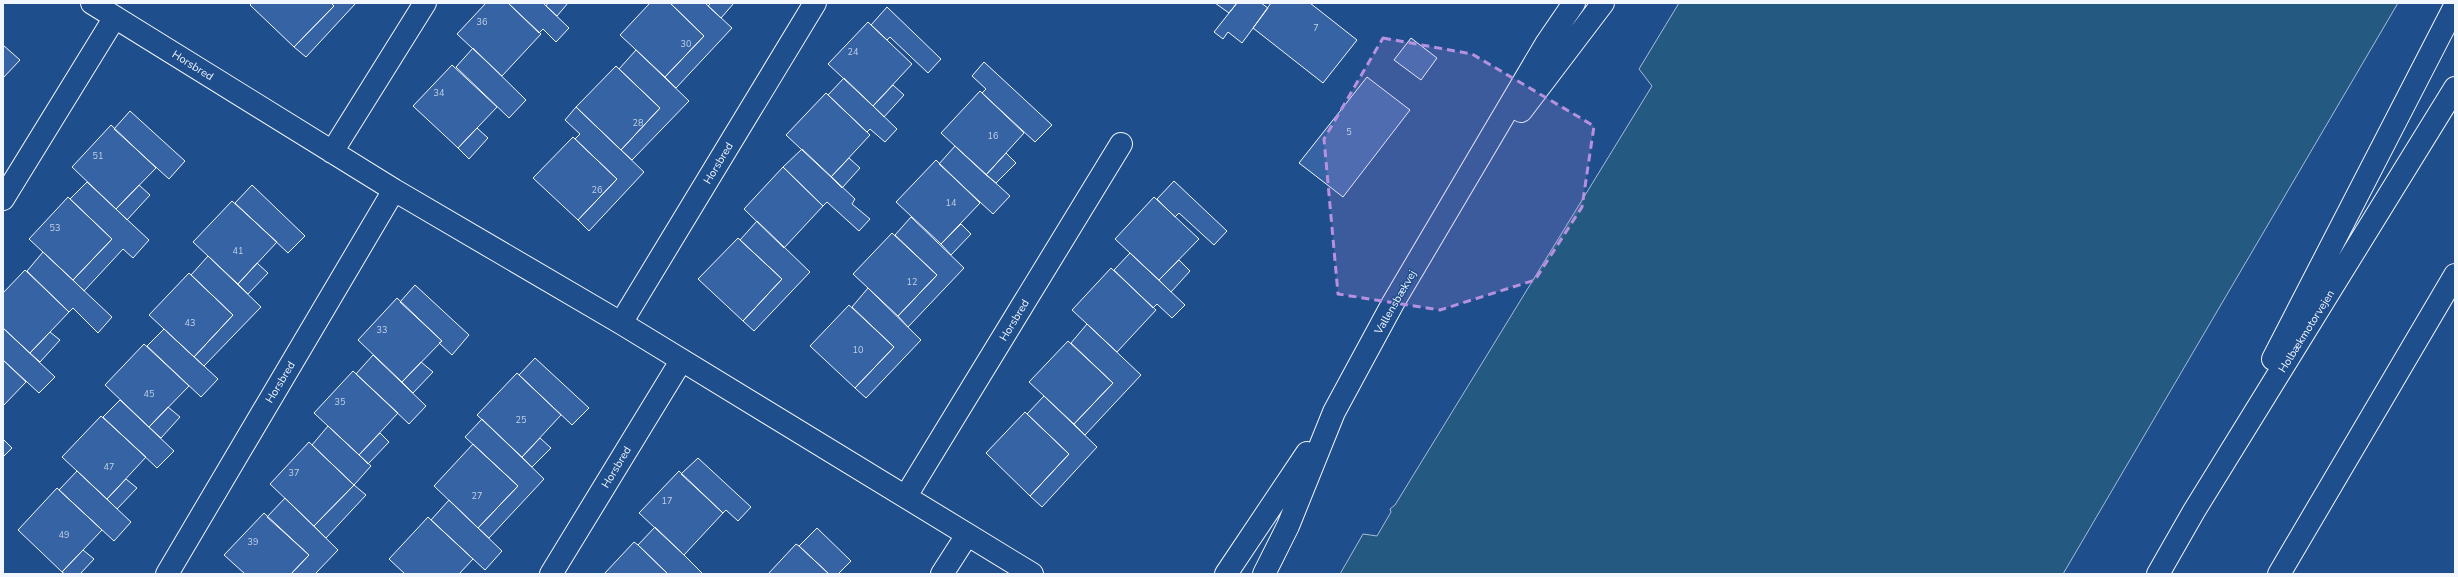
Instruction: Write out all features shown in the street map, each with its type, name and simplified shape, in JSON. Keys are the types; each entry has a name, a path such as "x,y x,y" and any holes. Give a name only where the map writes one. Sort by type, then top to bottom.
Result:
{"main road":[{"name":"Horsbred","path":"92,3 394,190 621,323 1032,574"},
{"path":"332,152 424,3"},
{"name":"Horsbred","path":"621,323 815,3"},
{"name":"Vallensbækvej","path":"1226,574 1334,412 1393,304 1546,44 1574,3"},
{"name":"Vallensbækvej","path":"1458,195 1603,3"},
{"path":"2194,511 2455,6"},
{"path":"3,199 115,17"},
{"name":"Holbækmotorvejen","path":"2158,574 2194,511 2455,88"},
{"name":"Horsbred","path":"906,496 1121,144"},
{"name":"Horsbred","path":"167,574 394,190"},
{"path":"2279,574 2412,345 2455,275"},
{"path":"2412,345 2455,287"},
{"name":"Horsbred","path":"551,574 682,361"},
{"name":"Vallensbækvej","path":"1264,574 1288,526 1334,412"},
{"path":"942,574 967,535"}],"highlighted area":[{"path":"1383,38 1472,54 1594,126 1582,207 1535,280 1440,310 1338,294 1324,139"}],"shaded area":[{"path":"1679,3 2398,3 2063,574 1340,574 1363,534 1377,536 1391,512 1390,509 1395,505 1652,86 1639,69"}],"building":[{"path":"252,3 331,3 334,6 294,47 250,5"},
{"path":"331,3 356,3 306,57 294,47 334,6"},
{"path":"486,3 508,3 541,34 502,76 457,34"},
{"path":"508,3 543,3 569,28 556,42 543,29 539,33"},
{"path":"548,3 568,3 557,16 546,6"},
{"path":"650,3 670,3 704,36 665,77 620,35"},
{"path":"670,3 705,3 732,28 676,88 665,77 704,36"},
{"path":"711,3 734,3 721,18 708,6"},
{"path":"1215,3 1237,3 1229,13"},
{"path":"1237,3 1261,3 1268,8 1242,43 1228,32 1223,39 1214,32"},
{"path":"1271,3 1310,3 1357,40 1323,83 1253,28"},
{"path":"887,7 941,59 928,73 890,37 887,40 871,25"},
{"path":"868,22 912,64 873,106 828,64"},
{"path":"1411,38 1437,58 1421,80 1394,60"},
{"path":"3,45 20,60 3,78"},
{"path":"473,48 526,100 509,118 456,67"},
{"path":"636,50 689,101 632,160 621,150 660,108 619,69"},
{"path":"984,62 1052,125 1035,142 982,93 986,89 972,76"},
{"path":"452,65 497,107 458,148 413,106"},
{"path":"616,66 660,108 621,150 576,107"},
{"path":"1367,77 1410,110 1343,197 1299,163"},
{"path":"844,78 897,129 885,142 870,129 867,132 828,95"},
{"path":"893,85 904,95 884,117 873,106"},
{"path":"980,91 1024,133 986,175 941,133"},
{"path":"826,93 870,135 831,177 786,135"},
{"path":"576,107 644,172 589,231 578,220 617,179 575,139 580,134 565,120"},
{"path":"130,111 185,161 169,179 114,129"},
{"path":"111,125 156,168 116,209 72,167"},
{"path":"477,128 488,138 469,159 458,148"},
{"path":"573,137 617,179 578,220 533,178"},
{"path":"955,146 1010,196 993,214 939,164"},
{"path":"802,149 855,199 852,204 870,219 859,231 827,202 823,206 783,167"},
{"path":"1006,153 1016,163 996,183 986,175"},
{"path":"849,158 860,168 842,188 831,177"},
{"path":"936,160 980,203 941,244 896,202"},
{"path":"783,167 823,206 784,248 744,209"},
{"path":"1174,181 1227,231 1214,245 1179,213 1175,217 1157,199"},
{"path":"87,182 149,240 133,258 123,249 84,291 73,280 112,239 70,199"},
{"path":"139,185 150,195 127,220 116,209"},
{"path":"252,185 305,236 288,253 235,203"},
{"path":"68,197 112,239 73,280 29,239"},
{"path":"1154,197 1199,239 1159,280 1115,239"},
{"path":"232,201 277,242 238,284 193,242"},
{"path":"911,217 964,268 908,327 898,316 937,275 895,235"},
{"path":"757,221 810,272 754,331 743,321 782,279 740,240"},
{"path":"961,224 971,234 951,255 941,244"},
{"path":"892,233 937,275 898,316 853,274"},
{"path":"738,238 782,279 743,321 698,279"},
{"path":"43,252 112,317 98,333 73,308 69,312 27,271"},
{"path":"1130,253 1185,305 1172,318 1157,304 1153,308 1114,270"},
{"path":"208,256 261,307 204,366 194,357 233,315 191,275"},
{"path":"1179,260 1190,271 1171,292 1159,280"},
{"path":"257,263 268,273 248,294 238,284"},
{"path":"1111,268 1156,310 1117,352 1072,310"},
{"path":"25,270 69,312 30,353 3,328 3,293"},
{"path":"189,273 233,315 194,357 149,315"},
{"path":"415,285 469,335 452,355 439,343 442,341 400,302"},
{"path":"868,288 921,340 866,398 855,388 894,347 852,307"},
{"path":"397,298 442,341 402,382 358,340"},
{"path":"849,305 894,347 855,388 810,346"},
{"path":"1087,324 1141,375 1085,435 1074,424 1113,383 1071,343"},
{"path":"3,328 55,377 39,393 3,360"},
{"path":"164,329 218,379 201,397 147,346"},
{"path":"50,332 60,340 40,362 30,353"},
{"path":"1068,341 1113,383 1074,424 1029,382"},
{"path":"144,344 189,386 149,427 105,385"},
{"path":"373,355 426,406 409,424 356,374"},
{"path":"535,358 589,408 572,425 519,375"},
{"path":"3,360 26,382 3,406"},
{"path":"421,362 433,372 413,393 402,382"},
{"path":"353,371 398,413 359,455 314,413"},
{"path":"517,373 561,415 522,457 477,415"},
{"path":"1044,396 1097,447 1042,507 1030,496 1069,454 1027,414"},
{"path":"120,400 174,451 157,468 103,417"},
{"path":"168,407 180,417 161,438 149,427"},
{"path":"1025,412 1069,454 1030,496 986,453"},
{"path":"101,416 146,457 107,499 62,457"},
{"path":"482,419 544,479 489,538 478,528 518,486 465,437"},
{"path":"328,426 371,466 354,485 312,445"},
{"path":"380,433 389,442 368,464 359,455"},
{"path":"540,438 551,448 532,467 522,457"},
{"path":"3,439 12,448 3,457"},
{"path":"309,442 354,485 314,526 270,484"},
{"path":"473,444 518,486 478,528 434,486"},
{"path":"698,458 751,507 738,521 726,510 723,513 681,474"},
{"path":"77,471 131,522 114,541 59,490"},
{"path":"679,471 723,513 684,555 639,513"},
{"path":"126,479 137,488 117,509 107,499"},
{"path":"354,485 366,495 326,538 314,526"},
{"path":"57,488 102,530 62,572 18,530"},
{"path":"285,498 338,550 315,574 291,574 309,555 267,517"},
{"path":"449,500 502,551 485,570 431,520"},
{"path":"264,513 309,555 291,574 245,574 224,555"},
{"path":"428,517 473,559 459,574 405,574 389,559"},
{"path":"655,527 703,574 668,574 638,545"},
{"path":"817,528 851,561 838,574 829,574 799,546"},
{"path":"634,542 638,545 668,574 604,574"},
{"path":"796,544 799,546 829,574 768,574"},
{"path":"83,550 94,559 80,574 65,574 62,572"}]}
